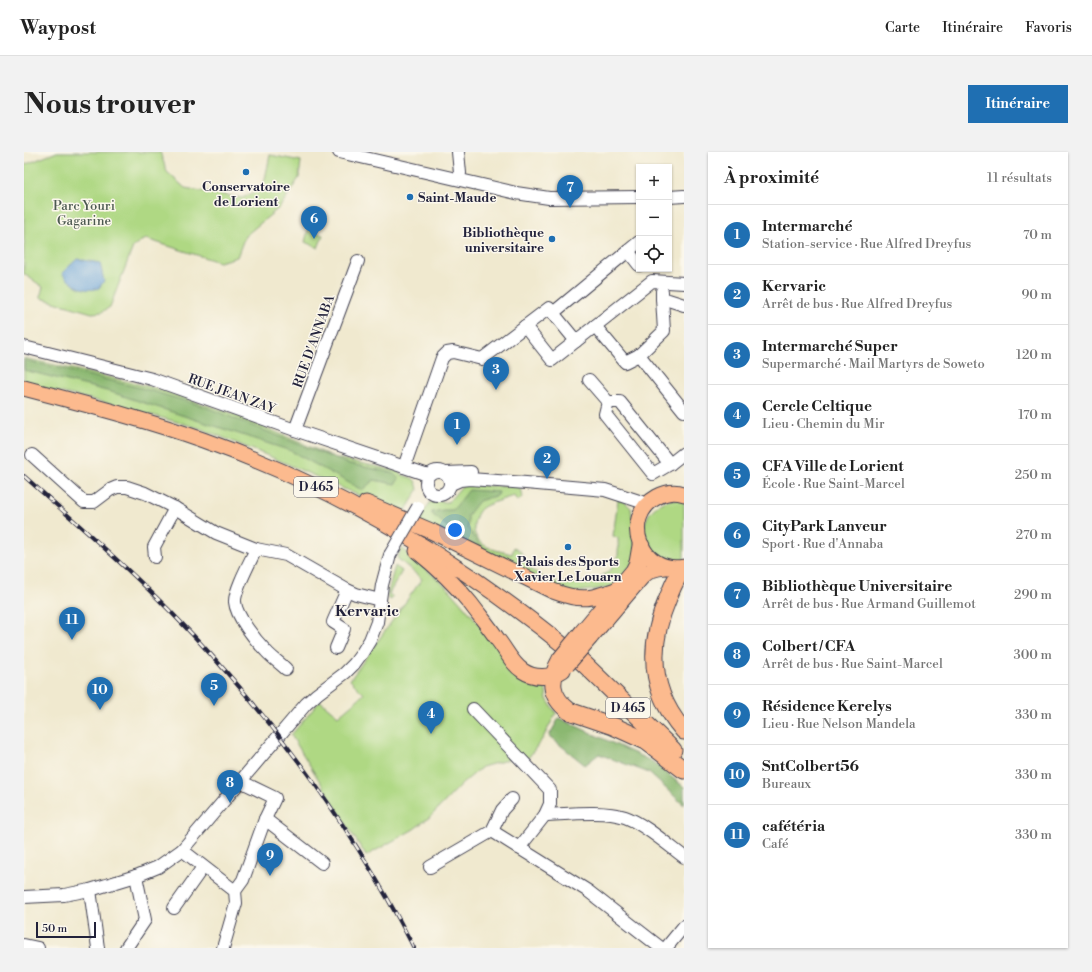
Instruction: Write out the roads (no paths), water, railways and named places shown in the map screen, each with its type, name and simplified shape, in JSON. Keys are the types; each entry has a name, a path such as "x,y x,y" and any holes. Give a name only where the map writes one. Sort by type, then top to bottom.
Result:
{"highway":[{"path":"641,546 638,562 634,571 587,635 553,675 552,683 558,702 569,711 613,726 646,742 684,770"},
{"path":"684,568 676,579 662,612 658,623 654,649 657,679 661,694 669,712 684,731"},
{"name":"D 465","path":"567,659 684,749"},
{"name":"D 465","path":"567,659 636,716 684,761"}],"main road":[{"name":"D 465","path":"24,388 164,427 203,440 274,468 332,495 392,526 447,560 489,589 567,659"},
{"path":"274,468 306,475 431,531 546,588 566,596 579,599 598,597 622,588"},
{"path":"684,494 678,492 665,494 659,496 648,504 638,521 637,534 641,546 648,557 659,565 672,568 684,568"},
{"path":"332,495 361,516 415,550 442,573 462,592 516,666 532,675 541,677 553,675"},
{"path":"587,635 648,572 656,568 665,567"}],"street":[{"path":"339,152 516,193 549,198 636,197"},
{"path":"458,152 460,173 458,180"},
{"path":"672,197 684,196"},
{"path":"404,467 444,355 453,352 482,359 525,326 551,310 636,244"},
{"path":"628,251 636,261"},
{"name":"RUE D'ANNABA","path":"295,430 358,261"},
{"path":"646,272 657,281 684,283"},
{"path":"525,326 552,360 595,326 657,281"},
{"path":"595,326 625,362 639,355 664,331 662,298 657,281"},
{"path":"662,298 684,305"},
{"path":"551,310 576,341"},
{"name":"RUE JEAN ZAY","path":"24,347 152,379 428,475"},
{"path":"639,355 684,411"},
{"path":"589,380 608,402 620,402 670,464"},
{"path":"608,402 606,414 653,474 670,464 684,453"},
{"path":"32,455 84,502 94,502 110,490 118,487 127,487 145,493 175,508 216,533 256,548 286,554 347,590 356,594 380,600"},
{"path":"437,470 448,479 447,492 440,495 429,492 426,484 428,475 432,472 437,470"},
{"path":"448,479 470,472 526,483 605,490 648,504"},
{"path":"24,897 64,895 90,890 136,876 158,867 182,850 306,704 345,673 362,654 370,640 377,622 380,600 390,555 424,497 429,492"},
{"path":"155,557 154,547 175,508"},
{"path":"256,548 236,594 235,602 237,611 246,627 265,651 286,669"},
{"path":"336,648 344,629 333,622 347,590"},
{"path":"473,709 550,790 550,804 545,815 519,848"},
{"path":"223,948 236,904 235,891 242,880 264,819 274,798 240,781"},
{"path":"430,867 492,831 502,810 512,799"},
{"path":"545,815 605,814 626,817 642,826 684,857"},
{"path":"264,819 322,863"},
{"path":"492,831 588,891 661,948"},
{"path":"182,850 235,891"},
{"path":"174,908 203,867"},
{"path":"126,948 145,920 136,876"},
{"path":"90,890 98,948"},
{"path":"666,948 684,926"},
{"path":"24,945 38,948"}],"water":[{"path":"77,259 100,263 104,281 99,288 83,289 78,287 69,281 62,273"}],"railway":[{"path":"24,476 134,575 205,648 240,688 305,770 335,813 363,857 414,948"}],"place":[{"name":"Conservatoire de Lorient","path":"246,172"},
{"name":"Saint-Maude","path":"410,197"},
{"name":"Bibliothèque Universitaire","path":"570,208"},
{"name":"CityPark Lanveur","path":"314,239"},
{"name":"Bibliothèque universitaire","path":"552,239"},
{"name":"Intermarché Super","path":"496,390"},
{"name":"Intermarché","path":"457,445"},
{"name":"Kervaric","path":"547,479"},
{"name":"Palais des Sports Xavier Le Louarn","path":"568,547"},
{"name":"cafétéria","path":"72,640"},
{"name":"CFA Ville de Lorient","path":"214,706"},
{"name":"SntColbert56","path":"100,710"},
{"name":"Cercle Celtique","path":"431,734"},
{"name":"Colbert / CFA","path":"230,803"},
{"name":"Résidence Kerelys","path":"270,876"}],"district":[{"name":"Kervaric","path":"367,611"}],"park label":[{"name":"Parc Youri Gagarine","path":"84,212"}]}
